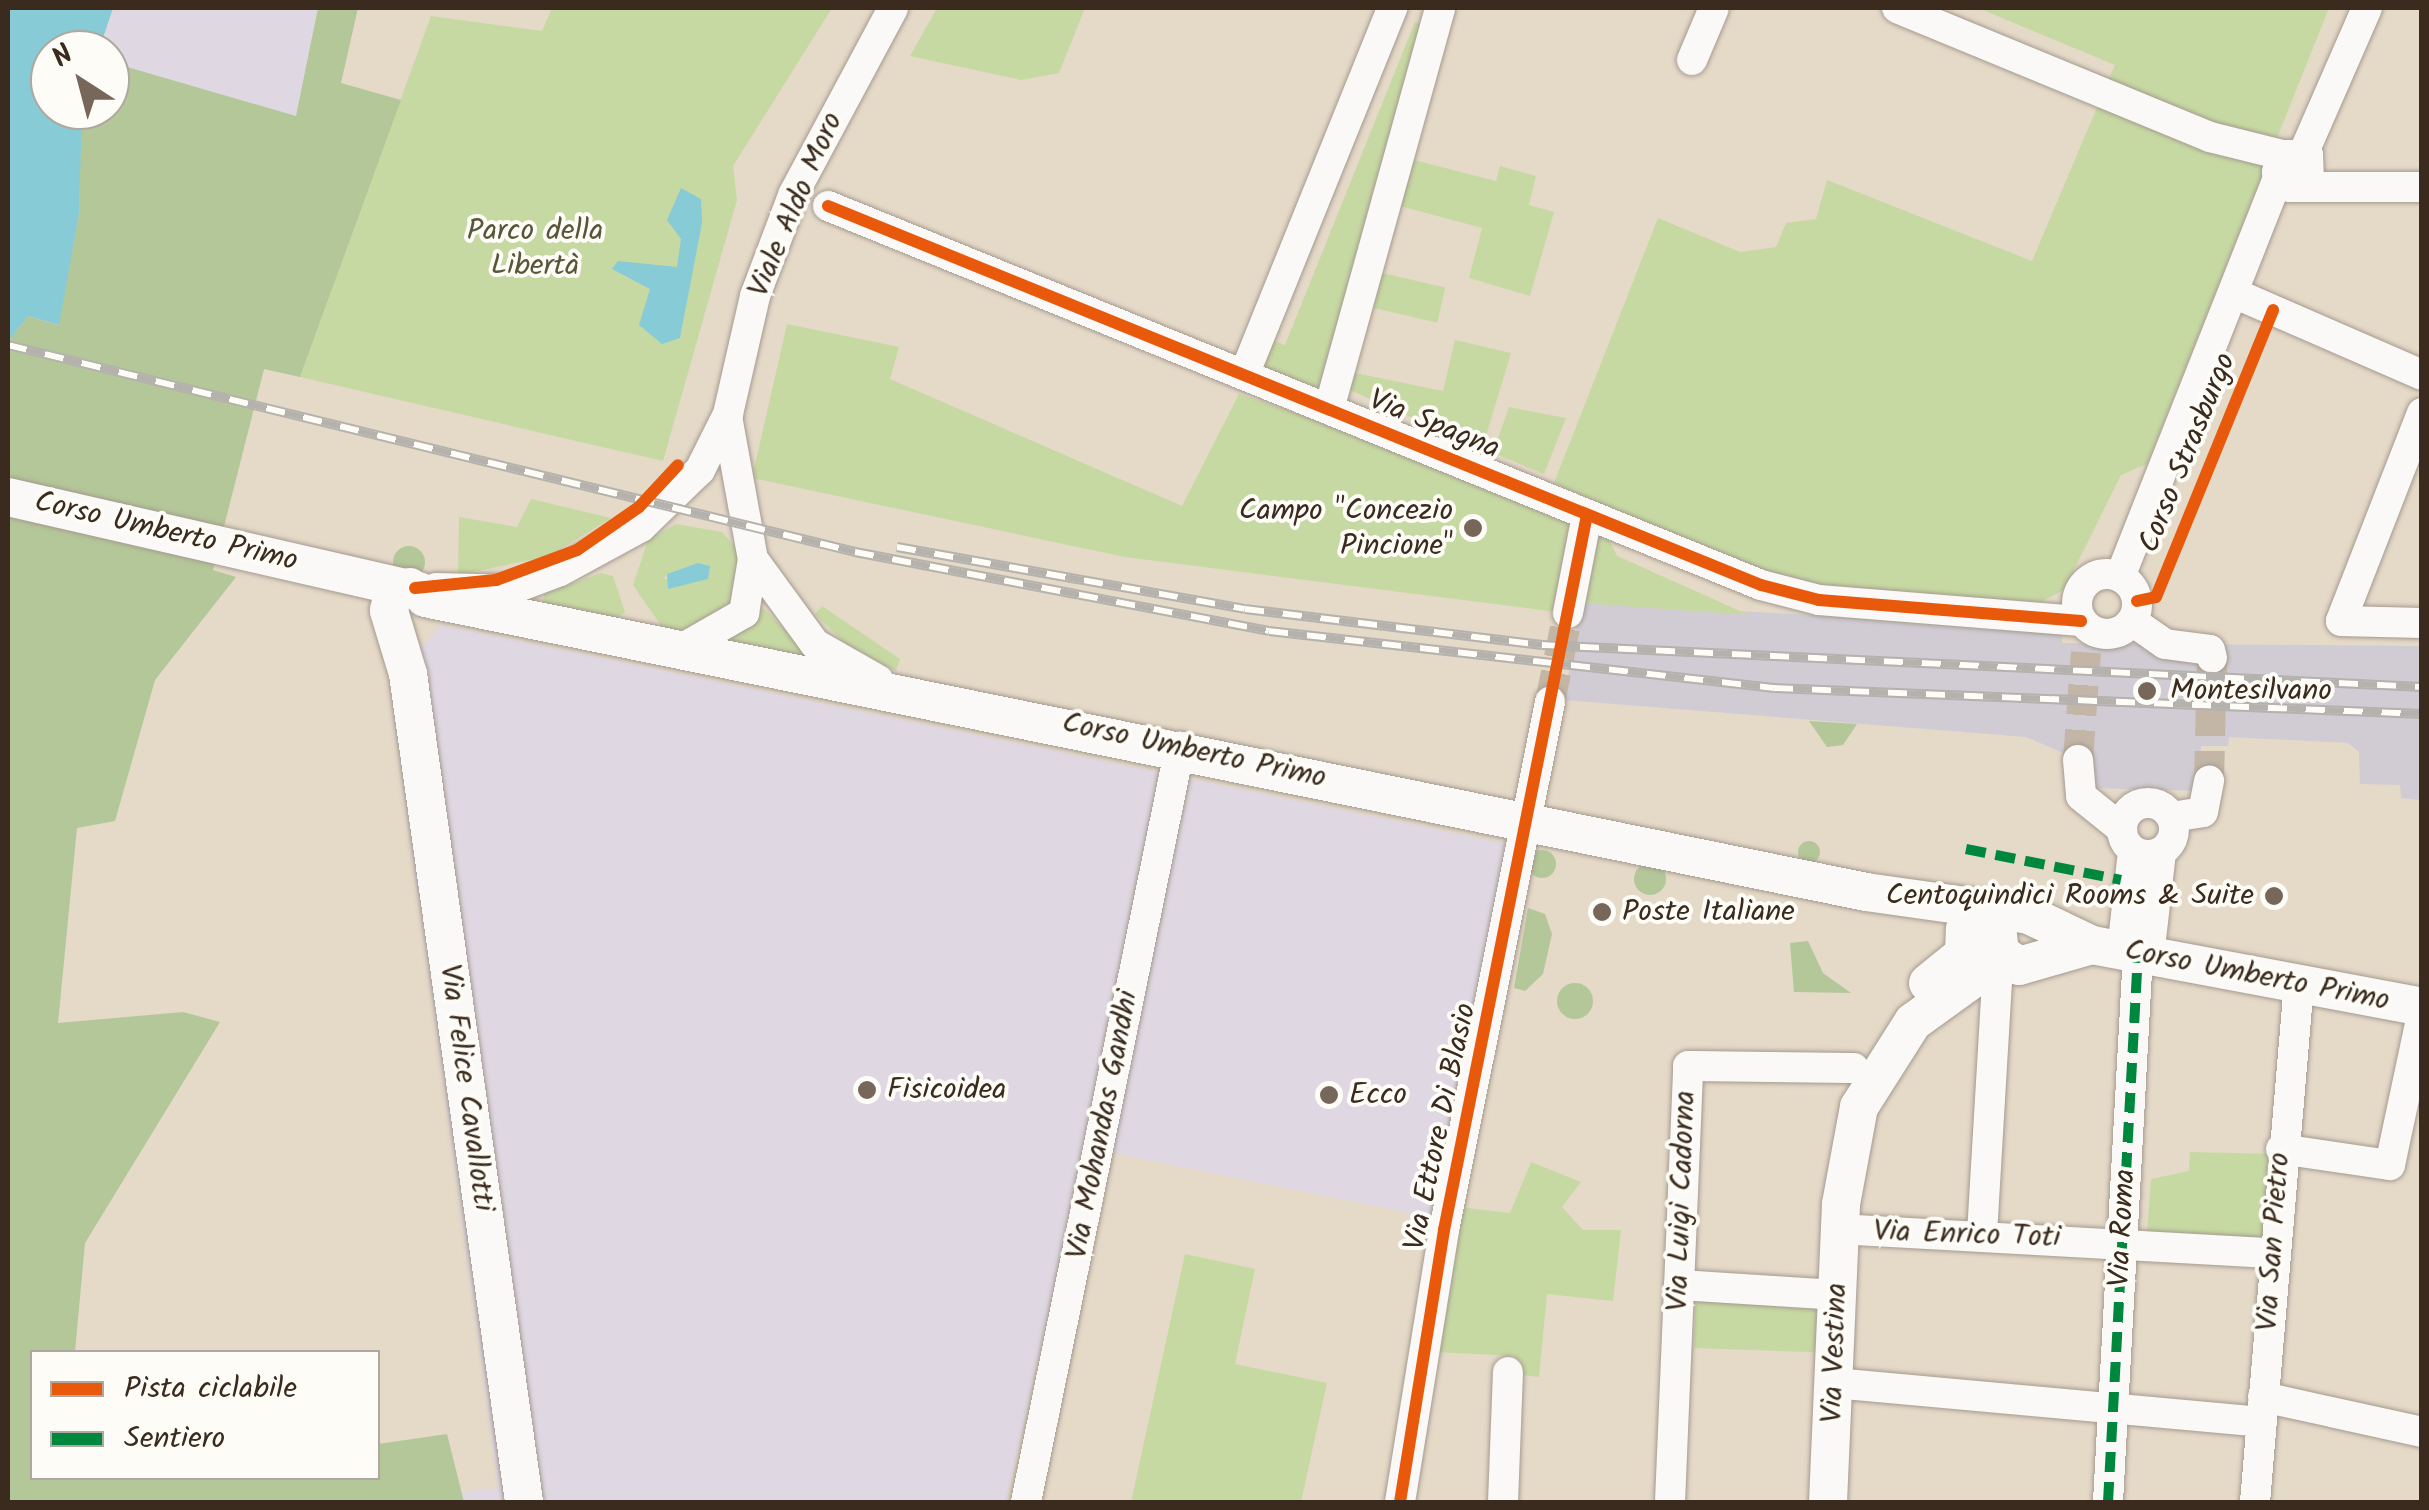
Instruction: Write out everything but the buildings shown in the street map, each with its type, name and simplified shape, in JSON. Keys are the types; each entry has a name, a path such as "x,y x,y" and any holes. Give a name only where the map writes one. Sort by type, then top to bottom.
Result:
{"main road":[{"name":"Corso Umberto Primo","path":"8,497 324,567 416,607 681,648 897,687 1527,822 1929,901 2008,941 2125,951 2422,1007"},
{"name":"Via Felice Cavallotti","path":"416,607 408,674 524,1502"},
{"name":"Corso Umberto Primo","path":"1929,901 2008,941"},
{"name":"Via Vestina","path":"1828,1502 1840,1217 1835,1128 1854,1068 1890,1016 1942,973 2008,941"},
{"name":"Via Vestina","path":"1840,1217 1859,1107 1879,1064 1928,1009 2008,941"}],"street":[{"name":"Viale Aldo Moro","path":"416,607 510,590 596,555 687,486 728,414 755,296 794,193 893,8"},
{"path":"1244,375 1392,8"},
{"path":"1329,410 1440,8"},
{"path":"1692,60 1714,8"},
{"path":"1897,8 2230,144 2297,164 2422,187"},
{"name":"Corso Strasburgo","path":"2112,575 2151,476 2169,466 2253,251 2367,8"},
{"name":"Via Spagna","path":"828,206 1587,515 1819,600 2040,613 2084,627"},
{"path":"2236,294 2422,375"},
{"path":"2422,413 2341,621 2422,623"},
{"name":"Viale Aldo Moro","path":"728,414 735,498 752,559 815,644 897,687"},
{"path":"1568,613 1587,515"},
{"name":"Viale Aldo Moro","path":"681,648 744,613 752,559"},
{"path":"2112,575 2136,594 2132,621 2118,632 2084,627 2088,580 2112,575"},
{"path":"2132,621 2165,644 2212,651 2212,658"},
{"name":"Via Ettore Di Blasio","path":"1400,1502 1444,1230 1550,702"},
{"name":"Via Mohandas Gandhi","path":"1026,1502 1180,747"},
{"path":"2078,760 2081,796 2138,844"},
{"path":"2138,844 2140,804 2172,817 2203,812 2209,781"},
{"name":"Via Roma","path":"2108,1502 2122,1242 2125,951 2138,844 2174,833 2172,817"},
{"path":"1982,1234 1997,980 2008,941"},
{"name":"Via San Pietro","path":"2255,1502 2281,1149 2298,983"},
{"path":"2281,1149 2390,1164 2422,1015"},
{"name":"Via Luigi Cadorna","path":"1670,1502 1688,1066 1854,1068"},
{"name":"Via Enrico Toti","path":"1840,1217 1982,1234 2273,1252"},
{"path":"1679,1285 1838,1295"},
{"path":"1503,1502 1508,1372"},
{"path":"1834,1383 2112,1406 2262,1410 2422,1432"}],"shaded area":[{"path":"113,8 318,8 296,117 130,68 130,30 106,30"},
{"path":"1581,603 2062,628 2062,643 2421,646 2421,800 2401,798 2400,785 2360,784 2359,752 2348,743 2229,737 2228,746 2201,746 2200,791 2088,788 2086,763 2026,737 1564,700"},
{"path":"441,625 1513,845 1434,1218 1087,1148 1006,1502 464,1502 461,1492 498,1488 389,685"}],"green space":[{"path":"318,8 358,8 341,83 401,100 300,377 264,369 213,570 236,577 155,680 115,821 77,828 58,1023 183,1012 220,1022 85,1243 75,1350 30,1350 30,1480 380,1480 380,1444 447,1434 464,1502 8,1502 8,342 28,316 58,325 79,214 81,130 130,130 130,68 296,116"},
{"name":"Parco della Libertà","path":"552,8 832,8 733,166 737,200 663,461 300,377 431,16 542,31"},
{"path":"937,8 1085,8 1059,73 1021,80 910,56"},
{"path":"1978,8 2329,8 2147,464 2121,475 2064,590 2035,605 1788,587 1554,483 1658,218 1740,252 1776,247 1786,223 1816,219 1827,180 2032,261 2115,65"},
{"path":"1415,22 1420,24 1324,399 1265,372 1266,338 1285,345"},
{"path":"1414,160 1496,181 1500,166 1536,176 1529,205 1554,212 1530,296 1469,278 1482,228 1400,206"},
{"path":"1382,273 1445,288 1437,323 1374,308"},
{"path":"787,324 899,347 890,379 1182,506 1239,394 1290,411 1574,518 1558,612 1125,557 752,478"},
{"path":"1455,340 1511,353 1482,449 1350,390 1355,373 1443,391"},
{"path":"1509,407 1566,418 1544,474 1493,453"},
{"path":"531,499 611,518 549,556 458,575 459,517 517,527"},
{"path":"676,524 722,532 740,552 742,597 691,634 662,627 633,585 648,540","holes":["693,565 708,579 664,579 667,574"]},
{"path":"1606,533 1617,556 1749,615 1581,603 1591,535"},
{"path":"409,546 420,551 425,562 420,573 409,578 398,573 393,562 398,551"},
{"path":"601,573 613,576 625,612 617,618 543,605 544,594"},
{"path":"822,606 900,659 896,671 846,644 815,614"},
{"path":"763,608 807,652 801,660 735,647 732,639"},
{"path":"1809,721 1857,724 1843,745 1827,747"},
{"path":"1809,841 1817,844 1817,860 1809,863 1801,860 1798,852 1801,844"},
{"path":"1542,850 1552,854 1556,864 1552,874 1542,878 1532,874 1528,864 1532,854"},
{"path":"1650,863 1661,868 1666,879 1661,890 1650,895 1639,890 1634,879 1639,868"},
{"path":"1528,908 1545,914 1552,934 1543,974 1525,991 1514,988"},
{"path":"1808,941 1823,973 1851,993 1794,992 1790,943"},
{"path":"1575,983 1588,988 1593,1001 1588,1014 1575,1019 1562,1014 1557,1001 1562,988"},
{"path":"2190,1152 2276,1154 2267,1240 2147,1233 2151,1179 2189,1171"},
{"path":"1531,1162 1581,1182 1562,1207 1583,1230 1621,1230 1613,1301 1547,1294 1539,1377 1515,1374 1515,1356 1434,1352 1460,1207 1510,1213"},
{"path":"1185,1254 1255,1269 1235,1364 1327,1383 1301,1502 1131,1502"},
{"path":"1696,1292 1822,1296 1820,1352 1694,1348"}],"water":[{"path":"8,8 113,8 106,30 30,30 30,130 81,130 79,214 59,325 28,316 8,342"},
{"path":"681,188 701,199 702,223 680,338 662,344 639,325 650,289 612,269 618,261 677,267 681,239 667,220"},
{"path":"698,563 710,566 708,579 668,589 667,574"}],"tunnel":[{"path":"1550,702 1568,613"},
{"path":"2078,760 2086,652"},
{"path":"2209,781 2212,658"}],"railway":[{"path":"8,345 855,552 1269,631 1774,688 2422,714"},
{"path":"897,547 1245,609 1542,645 2422,687"}],"marked path":[{"path":"1966,849 2121,880"},
{"path":"2108,1502 2138,954"}],"cycle path":[{"path":"828,206 1761,585 1819,600 2081,621"},
{"path":"2137,601 2156,597 2273,310"},
{"path":"415,588 496,580 577,550 639,507 678,465"},
{"path":"1400,1502 1444,1230 1587,515"}],"place":[{"name":"Campo \"Concezio Pincione\"","path":"1473,528"},
{"name":"Montesilvano","path":"2147,691"},
{"name":"Centoquindici Rooms & Suite","path":"2274,896"},
{"name":"Poste Italiane","path":"1602,912"},
{"name":"Fisicoidea","path":"867,1090"},
{"name":"Ecco","path":"1329,1095"}]}
